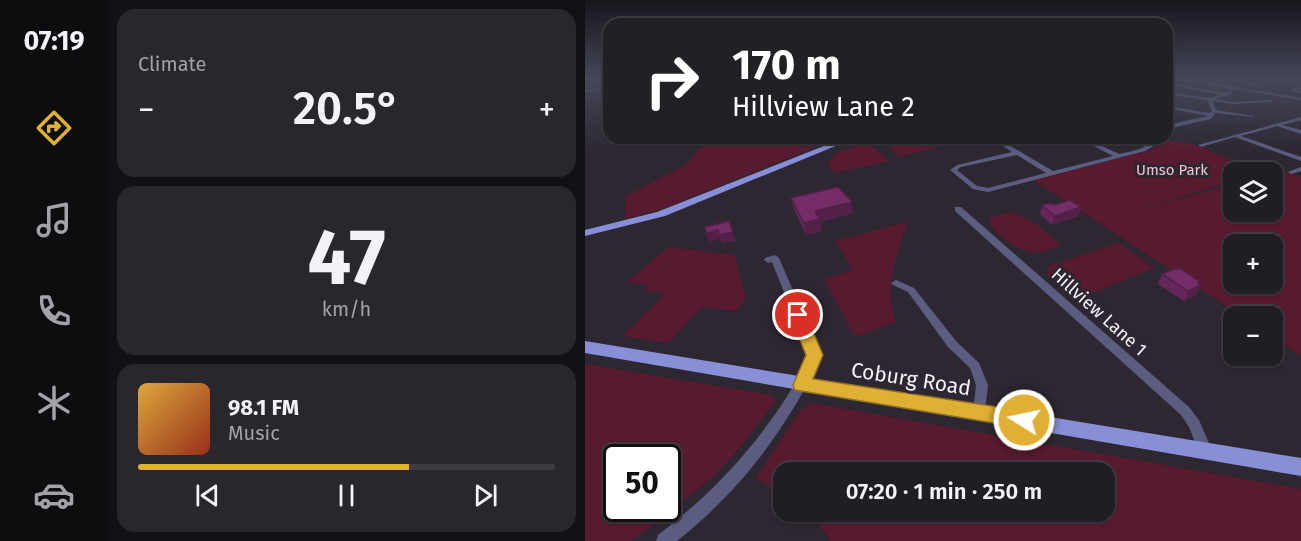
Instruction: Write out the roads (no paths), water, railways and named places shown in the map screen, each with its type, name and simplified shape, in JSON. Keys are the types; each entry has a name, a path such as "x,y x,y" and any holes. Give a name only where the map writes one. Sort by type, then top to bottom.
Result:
{"main road":[{"path":"585,233 661,214 836,144"},
{"name":"Coburg Road","path":"585,347 1301,467"}],"street":[{"path":"1211,103 1213,113"},
{"path":"1237,103 1252,103"},
{"path":"1173,108 1253,116"},
{"path":"1173,126 1205,120 1213,113"},
{"path":"1201,146 1301,118"},
{"path":"1173,123 1177,125"},
{"path":"1278,125 1301,132"},
{"path":"1236,136 1301,159"},
{"path":"1003,144 1051,173"},
{"path":"1093,144 1118,156"},
{"path":"1017,153 959,166 953,170 973,187 984,190 1118,156 1149,147 1151,144"},
{"path":"1291,172 1300,169"},
{"name":"Hillview Lane 1","path":"958,209 1185,411 1194,424 1205,450"},
{"path":"664,541 736,478 774,431 802,385 815,355 775,258 768,260"},
{"path":"896,283 911,290 952,344 975,366 982,385 979,412"}],"park label":[{"name":"Umso Park","path":"1172,170"}]}
